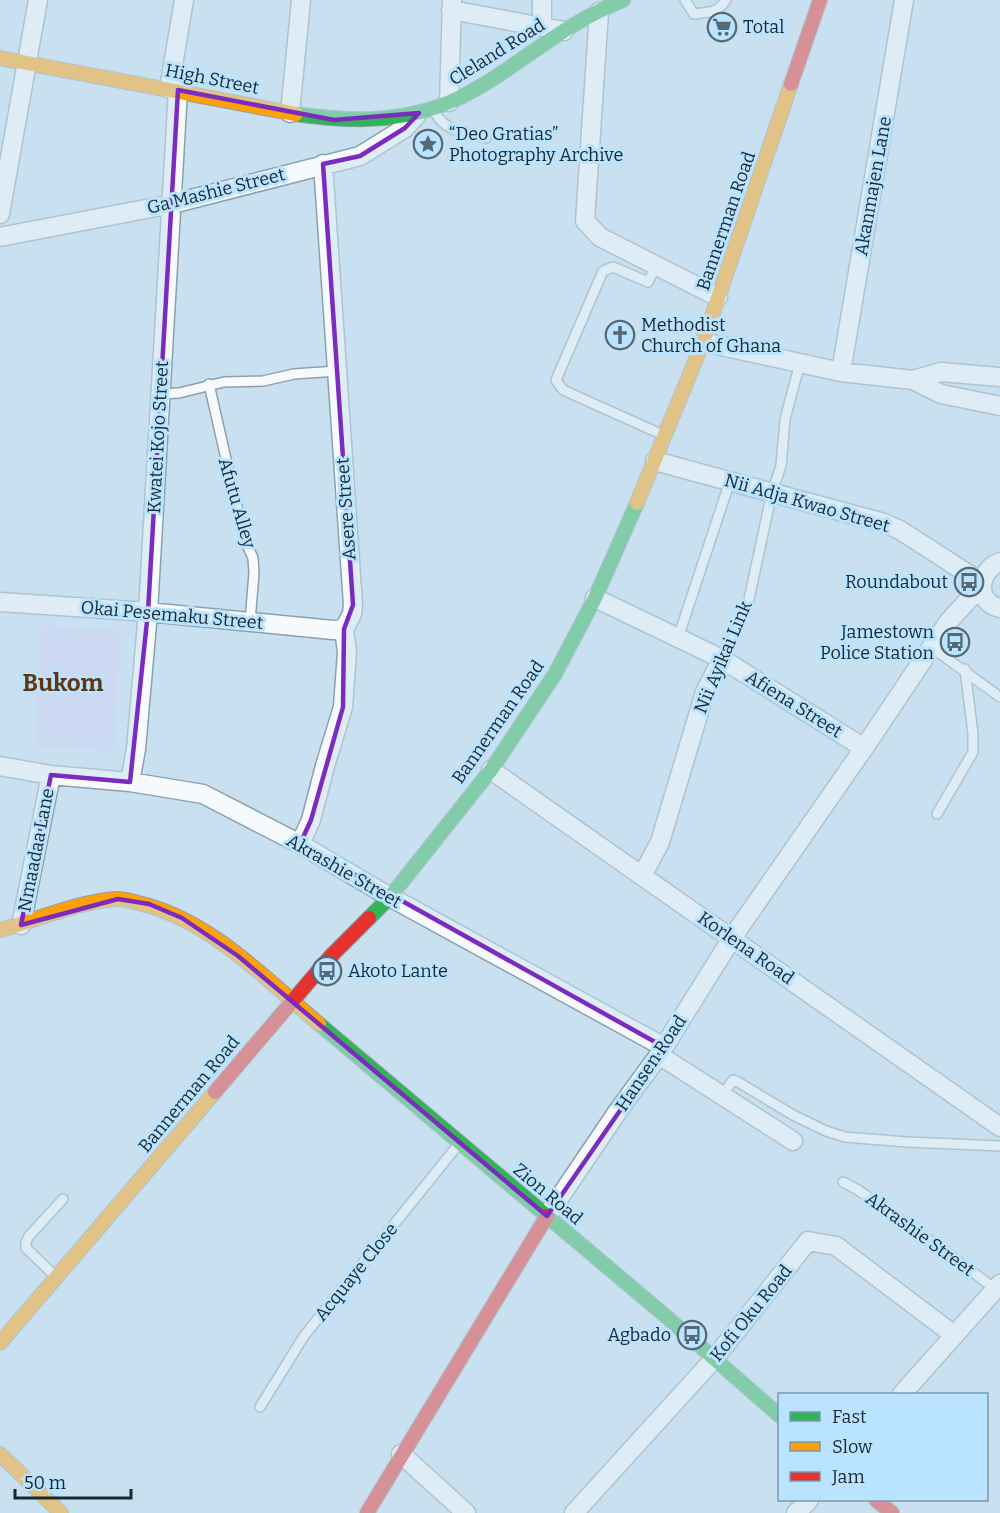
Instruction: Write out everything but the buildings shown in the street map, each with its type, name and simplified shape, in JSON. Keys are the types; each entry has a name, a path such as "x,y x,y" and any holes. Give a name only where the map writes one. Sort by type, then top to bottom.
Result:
{"street":[{"path":"0,214 38,0"},
{"name":"Kwatei Kojo Street","path":"130,782 136,749 148,612 172,204 174,90 184,0"},
{"path":"290,113 301,0"},
{"path":"542,0 542,27"},
{"name":"Cleland Road","path":"434,107 474,90 564,31 623,0"},
{"name":"Bannerman Road","path":"0,1343 330,957 390,897 491,770 555,674 595,598 656,461 703,342 820,0"},
{"name":"Akanmajen Lane","path":"841,372 904,0"},
{"path":"434,107 451,5 564,31"},
{"path":"599,12 585,221 600,237 718,297"},
{"name":"High Street","path":"0,58 334,120 380,119 434,107"},
{"name":"Ga Mashie Street","path":"0,237 172,204 360,156 434,107"},
{"name":"Asere Street","path":"300,844 311,820 343,707 347,652 344,629 352,614 353,605 323,164"},
{"path":"703,342 841,372 913,380 941,394 997,405 1000,383"},
{"path":"913,380 941,372 1000,376"},
{"name":"Nii Adja Kwao Street","path":"656,461 892,526 982,584"},
{"name":"Hansen Road","path":"367,1513 547,1216 661,1051 732,938 931,647 949,621 982,584 984,574 990,566 999,560"},
{"path":"982,584 983,594 988,601 998,607"},
{"name":"Afiena Street","path":"595,598 722,659 864,748"},
{"name":"Okai Pesemaku Street","path":"0,602 148,612 333,630 344,629"},
{"name":"Hansen Road","path":"949,621 972,608 998,607"},
{"name":"Nii Ayikai Link","path":"642,876 660,842 705,692 722,659"},
{"name":"Akrashie Street","path":"0,766 51,775 130,782 203,794 300,844 661,1051 722,1096 793,1141"},
{"name":"Korlena Road","path":"491,770 1000,1127"},
{"name":"Nmaadaa Lane","path":"21,925 51,775"},
{"name":"Zion Road","path":"0,930 118,899 149,904 182,918 238,956 662,1313 778,1414"},
{"name":"Kofi Oku Road","path":"574,1513 714,1359 808,1241 836,1246 954,1335"},
{"path":"904,1393 998,1287"},
{"path":"0,1454 61,1513"},
{"path":"401,1454 466,1513"},
{"path":"796,1513 808,1501"},
{"path":"877,1501 892,1513"}],"lane":[{"path":"685,0 694,14 716,11 726,0"},
{"path":"434,107 440,122 446,126 486,138"},
{"path":"656,266 648,282 614,267 603,271 556,380 563,390 665,436"},
{"name":"Nii Ayikai Link","path":"722,659 749,599 772,492 781,466 785,419 800,363"},
{"path":"161,394 179,393 224,382 263,381 294,374 337,371"},
{"name":"Afutu Alley","path":"209,384 236,503 253,558 250,622"},
{"path":"678,638 730,481"},
{"path":"931,647 965,669 1000,697"},
{"path":"937,814 973,752 965,669"},
{"path":"722,1096 733,1080 793,1115 826,1131 845,1137 1000,1146"},
{"name":"Acquaye Close","path":"260,1407 304,1336 460,1143"},
{"name":"Akrashie Street","path":"843,1182 998,1287"},
{"path":"57,1278 26,1248 26,1242 63,1199"}],"highlighted area":[{"path":"178,90 334,120 419,113 405,128 360,156 323,164 353,605 344,629 343,707 311,820 300,844 664,1047 547,1216 238,956 182,918 149,904 118,899 21,925 51,775 130,782 148,612"}],"shaded area":[{"path":"42,625 121,631 113,751 35,746"}],"traffic: fast":[{"path":"296,114 367,119 402,116 437,107 470,92 569,28 623,0"},
{"path":"369,918 390,897 491,770 555,674 595,598 637,503"},
{"path":"319,1024 662,1313 778,1414"}],"traffic: slow":[{"path":"0,58 296,114"},
{"path":"637,503 703,342 791,84"},
{"path":"0,930 72,907 101,901 122,899 142,904 167,912 215,938 258,971 319,1024"},
{"path":"0,1343 215,1092"},
{"path":"0,1454 61,1513"}],"traffic: jam":[{"path":"791,84 820,0"},
{"path":"215,1092 330,957 369,918"},
{"path":"367,1513 547,1216"},
{"path":"877,1501 892,1513"}],"place":[{"name":"Total","path":"722,27"},
{"name":"“Deo Gratias” Photography Archive","path":"428,144"},
{"name":"Methodist Church of Ghana","path":"620,335"},
{"name":"Roundabout","path":"969,582"},
{"name":"Jamestown Police Station","path":"955,642"},
{"name":"Akoto Lante","path":"327,971"},
{"name":"Agbado","path":"692,1335"}],"district":[{"name":"Bukom","path":"63,683"}]}
